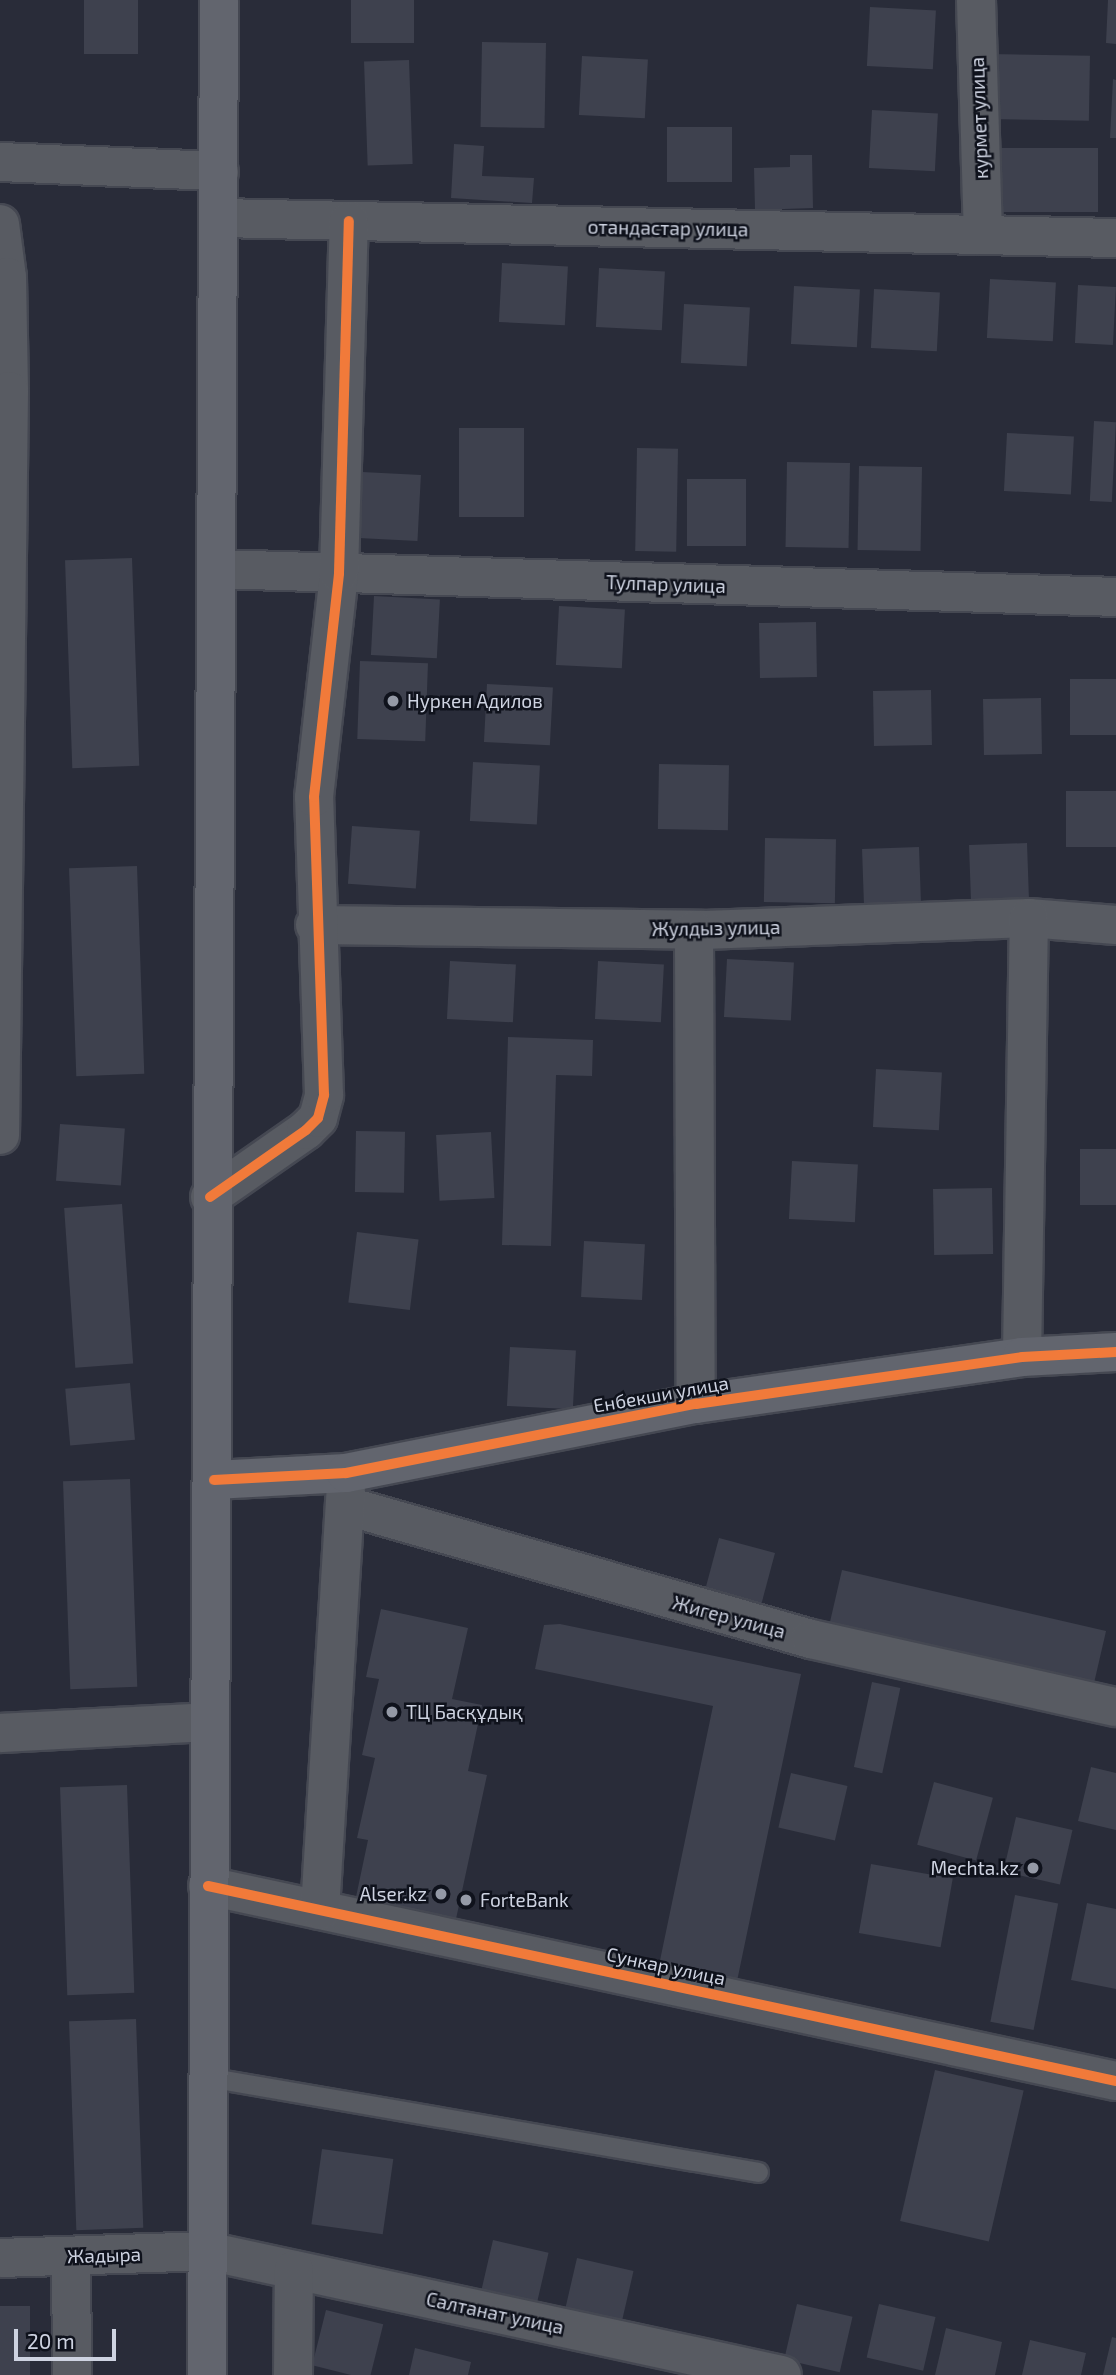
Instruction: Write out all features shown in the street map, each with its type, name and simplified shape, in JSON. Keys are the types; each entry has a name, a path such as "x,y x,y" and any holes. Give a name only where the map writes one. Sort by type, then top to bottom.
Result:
{"main road":[{"path":"207,2375 208,1721 214,1480 211,1197 220,218 219,0"},
{"name":"Енбекши улица","path":"214,1480 346,1490 696,1404 1022,1357 1116,1352"}],"street":[{"name":"курмет улица","path":"976,0 983,235"},
{"path":"0,162 219,171"},
{"name":"отандастар улица","path":"220,218 1116,238"},
{"path":"211,1197 290,1145 318,1118 324,1095 315,925 314,797 339,573 349,221"},
{"path":"0,224 7,277 9,391 0,1135"},
{"name":"Тулпар улица","path":"216,569 1116,597"},
{"path":"1022,1357 1029,918"},
{"name":"Жулдыз улица","path":"315,925 694,930 1029,918 1116,925"},
{"path":"694,930 696,1404"},
{"path":"320,1910 346,1490"},
{"name":"Жигер улица","path":"346,1490 811,1639 1116,1707"},
{"path":"0,1732 208,1721"},
{"name":"Сункар улица","path":"208,1886 1116,2081"},
{"name":"Жадыра","path":"0,2258 207,2251"},
{"name":"Салтанат улица","path":"207,2251 782,2375"},
{"path":"71,2256 72,2375"},
{"path":"293,2375 294,2270"}],"lane":[{"path":"207,2077 758,2172"}],"building":[{"path":"84,0 138,0 138,54 84,54"},
{"path":"351,0 414,0 414,43 351,43"},
{"path":"1108,0 1116,0 1116,44 1106,43"},
{"path":"870,7 936,10 933,69 867,66"},
{"path":"482,42 546,43 545,128 481,127"},
{"path":"988,54 1090,56 1089,121 987,119"},
{"path":"582,56 648,59 645,118 579,115"},
{"path":"409,60 413,164 368,166 364,62"},
{"path":"1113,79 1116,80 1116,138 1110,138"},
{"path":"872,110 938,113 935,171 869,168"},
{"path":"667,127 732,127 732,182 667,182"},
{"path":"454,144 484,146 482,176 534,178 532,203 451,198"},
{"path":"990,148 1098,148 1098,212 990,212"},
{"path":"790,155 812,155 813,208 755,210 754,168 790,167"},
{"path":"502,263 568,266 565,325 499,322"},
{"path":"599,268 665,271 662,330 596,327"},
{"path":"990,279 1056,282 1053,341 987,338"},
{"path":"1078,285 1116,287 1113,345 1075,343"},
{"path":"794,286 860,289 857,347 791,344"},
{"path":"874,289 940,292 937,351 871,348"},
{"path":"684,304 750,307 747,366 681,363"},
{"path":"1094,421 1116,422 1112,502 1090,501"},
{"path":"459,428 524,428 524,517 459,517"},
{"path":"1007,433 1074,437 1071,494 1004,491"},
{"path":"637,448 678,449 676,552 635,551"},
{"path":"787,462 850,463 849,548 786,547"},
{"path":"859,466 922,467 921,551 858,550"},
{"path":"362,472 421,475 417,541 359,538"},
{"path":"687,479 746,479 746,546 687,546"},
{"path":"132,558 139,766 72,768 65,560"},
{"path":"374,596 440,599 437,658 371,655"},
{"path":"559,606 625,609 622,668 556,665"},
{"path":"816,622 817,677 760,678 759,623"},
{"name":"Нуркен Адилов","path":"360,661 428,663 425,741 357,739"},
{"path":"1070,679 1116,679 1116,735 1070,735"},
{"path":"487,684 553,687 550,745 484,742"},
{"path":"931,690 932,745 874,746 873,691"},
{"path":"1041,698 1042,754 984,755 983,699"},
{"path":"473,762 540,766 537,824 470,821"},
{"path":"659,764 729,765 728,830 658,829"},
{"path":"1066,791 1116,791 1116,847 1066,847"},
{"path":"352,826 420,831 416,889 348,884"},
{"path":"765,838 836,839 835,903 764,902"},
{"path":"1027,843 1029,899 971,901 969,845"},
{"path":"919,847 921,903 864,905 862,849"},
{"path":"137,866 144,1074 76,1076 69,868"},
{"path":"727,959 794,963 791,1020 724,1017"},
{"path":"450,961 516,964 513,1022 447,1019"},
{"path":"598,961 664,964 661,1022 595,1019"},
{"path":"508,1037 593,1040 592,1076 556,1075 551,1246 502,1245"},
{"path":"876,1069 942,1072 939,1130 873,1127"},
{"path":"60,1124 125,1129 121,1185 56,1181"},
{"path":"356,1131 405,1132 404,1193 355,1192"},
{"path":"491,1132 494,1198 440,1201 436,1135"},
{"path":"1080,1149 1116,1149 1116,1205 1080,1205"},
{"path":"792,1161 858,1164 855,1222 789,1219"},
{"path":"992,1188 993,1254 934,1255 933,1189"},
{"path":"122,1204 133,1364 75,1368 64,1208"},
{"path":"357,1232 419,1240 410,1310 348,1302"},
{"path":"584,1241 645,1244 642,1300 581,1297"},
{"path":"510,1347 576,1350 573,1409 507,1406"},
{"path":"130,1383 135,1440 70,1445 65,1389"},
{"path":"130,1479 137,1687 70,1689 63,1481"},
{"path":"719,1538 775,1553 758,1618 702,1603"},
{"path":"842,1570 1106,1631 1093,1686 829,1625"},
{"path":"381,1609 468,1628 452,1699 482,1705 468,1771 487,1775 456,1919 356,1897 368,1840 357,1838 375,1758 362,1755 379,1679 366,1677"},
{"path":"560,1624 801,1674 736,1986 658,1970 713,1706 535,1669 544,1625"},
{"path":"872,1682 900,1688 882,1773 854,1767"},
{"path":"1091,1767 1116,1773 1116,1830 1078,1821"},
{"path":"791,1773 848,1786 835,1841 778,1828"},
{"path":"934,1782 993,1798 976,1861 917,1845"},
{"path":"127,1785 134,1993 67,1995 60,1787"},
{"path":"1016,1817 1073,1830 1060,1885 1003,1872"},
{"path":"871,1864 953,1878 941,1947 859,1933"},
{"path":"1015,1895 1058,1903 1034,2030 990,2022"},
{"path":"1087,1903 1116,1909 1116,1989 1071,1980"},
{"path":"136,2019 143,2228 76,2230 69,2021"},
{"path":"935,2070 1024,2090 989,2241 900,2221"},
{"path":"322,2149 393,2159 383,2234 311,2224"},
{"path":"493,2240 549,2253 536,2308 480,2296"},
{"path":"577,2258 634,2271 621,2326 564,2313"},
{"path":"797,2304 853,2317 840,2372 784,2360"},
{"path":"879,2304 936,2317 923,2371 867,2358"},
{"path":"0,2306 30,2306 30,2375 0,2375"},
{"path":"326,2310 383,2324 371,2375 351,2375 312,2365"},
{"path":"946,2328 1002,2342 995,2375 935,2375"},
{"path":"1112,2337 1116,2338 1116,2375 1103,2375"},
{"path":"1030,2340 1086,2353 1081,2375 1022,2375"},
{"path":"415,2348 471,2362 468,2375 409,2375"}],"cycle path":[{"path":"210,1197 306,1130 318,1118 324,1095 314,797 339,573 349,221"},
{"path":"214,1480 346,1473 696,1404 1022,1357 1116,1352"},
{"path":"208,1886 1116,2081"}],"place":[{"name":"Нуркен Адилов","path":"393,701"},
{"name":"ТЦ Басқұдық","path":"392,1712"},
{"name":"Mechta.kz","path":"1033,1868"},
{"name":"Alser.kz","path":"441,1894"},
{"name":"ForteBank","path":"466,1900"}]}
